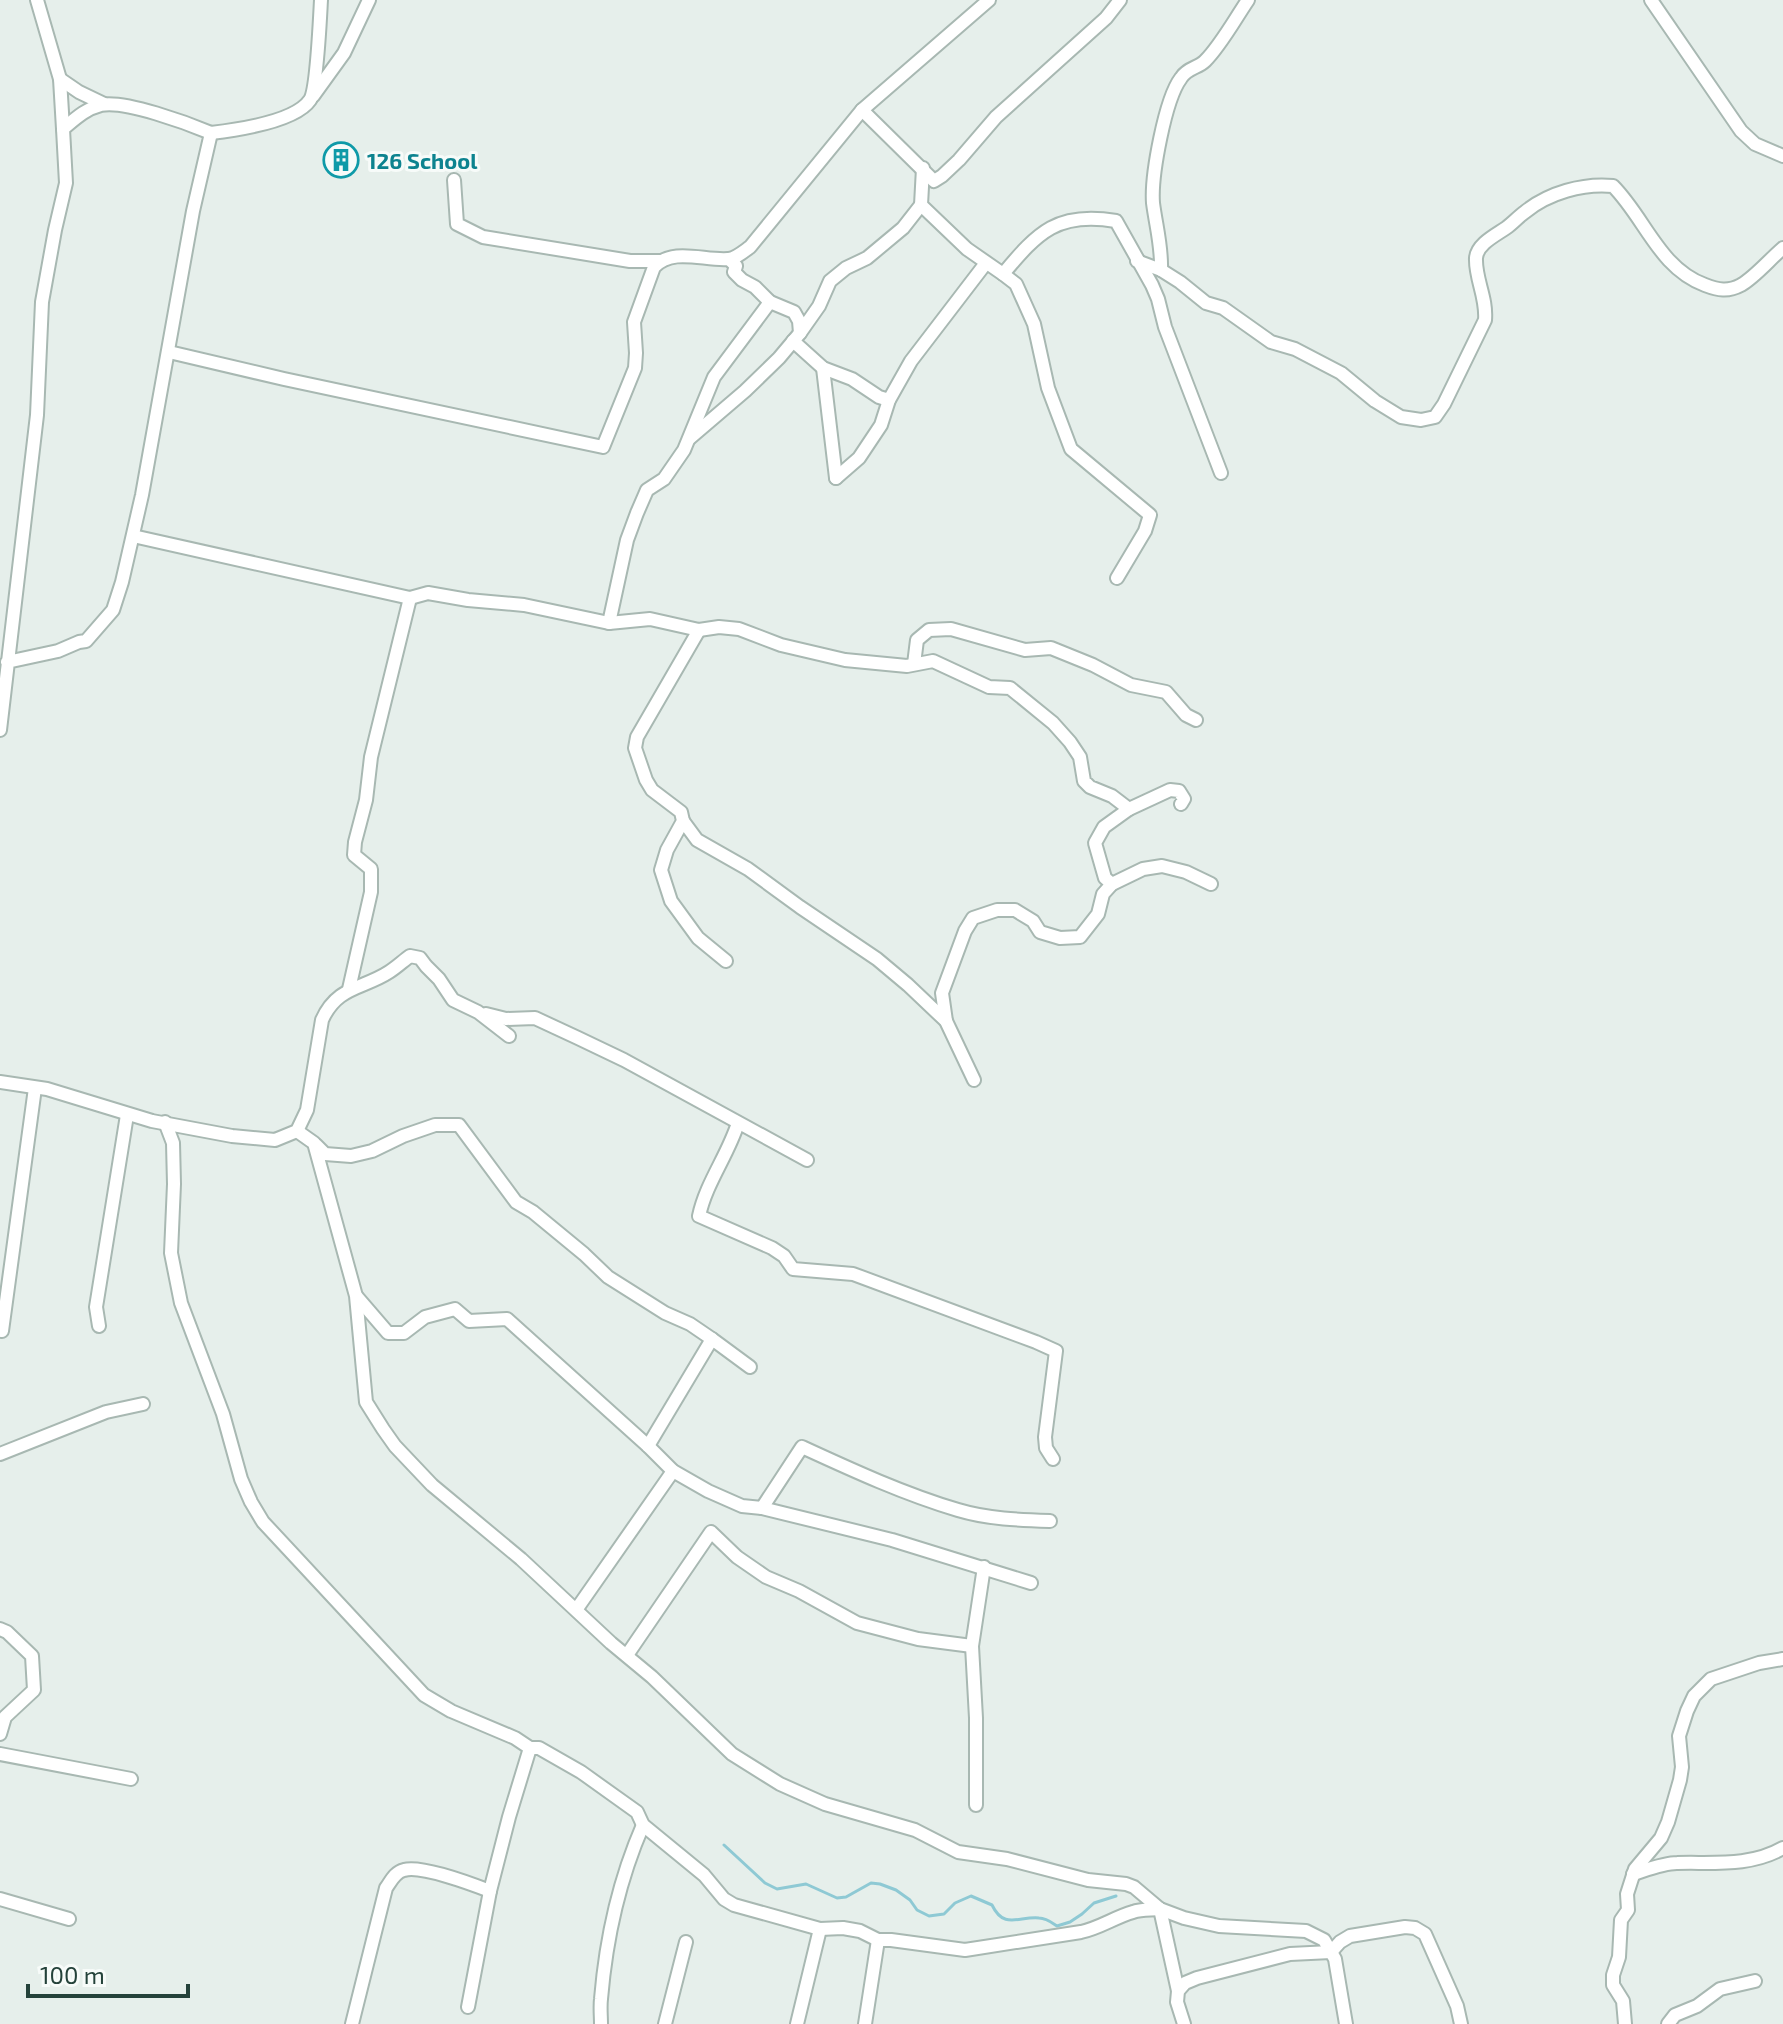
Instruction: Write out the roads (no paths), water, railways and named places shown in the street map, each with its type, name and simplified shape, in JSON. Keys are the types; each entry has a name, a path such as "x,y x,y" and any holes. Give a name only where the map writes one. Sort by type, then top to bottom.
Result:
{"street":[{"path":"0,730 37,415 42,302 66,183 60,79 37,0"},
{"path":"311,99 321,0"},
{"path":"60,79 104,104 142,110 211,133 248,129 296,112 311,99 344,53 369,0"},
{"path":"730,260 750,247 862,110 989,0"},
{"path":"862,110 934,181 959,160 996,117 1106,18 1120,0"},
{"path":"1161,270 1161,247 1153,200 1159,141 1169,105 1178,81 1187,70 1204,63 1248,0"},
{"path":"1651,0 1741,131 1755,144 1783,156"},
{"path":"63,129 84,111 104,104"},
{"path":"7,662 58,651 86,641 113,610 133,536 193,211 211,133"},
{"path":"688,440 745,391 796,337 819,306 830,281 846,268 867,258 903,228 921,205 923,168"},
{"path":"454,180 457,224 483,237 630,261 660,261 692,256 730,260 736,266 734,272 742,280 755,287 770,302 794,312 799,321 796,337"},
{"path":"1137,261 1161,270 1206,303 1223,308 1271,342 1295,349 1326,365 1401,417 1421,420 1435,417 1444,404 1485,320 1487,305 1476,258 1479,249 1526,210 1554,195 1581,186 1613,186 1624,196 1675,268 1690,279 1721,290 1744,284 1783,248"},
{"path":"921,205 967,249 1016,284 1034,324 1048,388 1071,449 1150,515 1145,531 1117,578"},
{"path":"1003,274 1025,247 1050,226 1070,220 1116,221 1158,299 1165,327 1221,473"},
{"path":"169,352 603,447 635,368 634,322 654,267 660,261"},
{"path":"823,368 836,478 859,458 881,425 889,400 911,361 986,263"},
{"path":"609,623 627,540 647,490 664,479 684,450 714,377 770,302"},
{"path":"796,337 823,368 852,379 889,400"},
{"path":"133,536 410,598 428,593 524,605 609,623 650,619 699,630 719,627 739,629 781,645 845,660 907,666 933,661 989,687 1010,688 1053,723 1070,742 1080,757 1084,781 1129,809"},
{"path":"349,989 371,892 371,869 354,855 355,842 366,800 371,757 410,598"},
{"path":"914,664 917,640 929,630 951,629 1025,650 1051,648 1131,685 1166,692 1186,715 1196,720"},
{"path":"699,630 637,737 635,748 652,790 681,812 683,821 697,840 748,869 877,959 946,1021"},
{"path":"1112,884 1105,878 1095,843 1104,827 1129,809 1170,790 1179,791 1184,799 1181,804"},
{"path":"683,821 667,850 661,870 671,901 698,938 726,961"},
{"path":"974,1080 946,1021 942,993 965,931 973,918 997,910 1015,910 1033,921 1040,932 1060,938 1080,937 1098,914 1103,894 1112,884 1143,869 1162,866 1186,872 1211,884"},
{"path":"0,1082 47,1089 127,1115 232,1136 275,1140 297,1131 307,1110 322,1020 328,1008 349,989 388,973 410,956 420,958 453,1000 478,1012 506,1019 535,1018 624,1060 807,1160"},
{"path":"478,1012 509,1036"},
{"path":"2,1331 35,1088"},
{"path":"99,1326 96,1307 127,1115"},
{"path":"165,1122 173,1143 171,1253 181,1303 223,1414 241,1479 251,1502 263,1522 424,1695 530,1748 539,1748 581,1772 637,1812 643,1825 704,1875 724,1899 734,1905 820,1929 843,1928 860,1931 878,1940 965,1950 1092,1930 1136,1911 1160,1909"},
{"path":"738,1123 702,1202 699,1216 772,1248 784,1256 793,1269 853,1274 1056,1351 1045,1437 1046,1448 1053,1459"},
{"path":"297,1131 325,1154 351,1156 372,1151 435,1125 459,1125 516,1202 533,1212 608,1277 665,1313 690,1324 750,1367"},
{"path":"314,1143 356,1296 366,1402 383,1429 432,1485 521,1559 732,1754 780,1784 825,1804 915,1830 958,1852 1007,1859 1088,1880 1134,1887 1160,1909 1219,1926 1306,1931 1324,1940 1335,1959 1346,2024"},
{"path":"356,1296 388,1333 404,1333 425,1317 455,1309 469,1321 507,1319 673,1471 742,1506 762,1508 892,1540 1031,1583"},
{"path":"648,1446 712,1339"},
{"path":"0,1454 106,1412 143,1404"},
{"path":"762,1508 802,1447 890,1486 959,1510 1001,1519 1050,1521"},
{"path":"576,1610 673,1471"},
{"path":"627,1655 711,1532 737,1557 766,1577 857,1623 918,1639 972,1646"},
{"path":"976,1805 972,1646 984,1567"},
{"path":"0,1629 32,1656 34,1690 5,1717 0,1734"},
{"path":"1625,2024 1623,2001 1613,1985 1619,1957 1621,1920 1628,1910 1627,1894 1633,1874 1661,1838 1668,1822 1682,1767 1679,1736 1687,1711 1694,1696 1711,1679 1759,1663 1783,1659"},
{"path":"468,2007 490,1891 530,1748"},
{"path":"0,1754 131,1779"},
{"path":"601,2024 600,2002 614,1909 632,1849 643,1825"},
{"path":"1633,1874 1674,1862 1743,1862 1783,1848"},
{"path":"352,2024 386,1888 394,1876 404,1870 429,1872 490,1891"},
{"path":"0,1899 69,1919"},
{"path":"1160,1909 1184,2024"},
{"path":"1178,1991 1185,1983 1197,1978 1290,1954 1331,1952 1350,1936 1415,1928 1425,1934 1457,2006 1461,2024"},
{"path":"797,2024 820,1929"},
{"path":"865,2024 878,1940"},
{"path":"665,2024 686,1942"},
{"path":"1668,2024 1675,2015 1697,2006 1720,1989 1755,1981"}],"waterway":[{"path":"724,1845 765,1883 777,1889 806,1884 837,1898 846,1897 871,1883 880,1884 896,1890 910,1900 917,1910 929,1916 944,1914 955,1903 971,1896 992,1905 1007,1920 1042,1918 1057,1926 1070,1922 1094,1903 1116,1896"}],"place":[{"name":"126 School","path":"341,160"}]}
